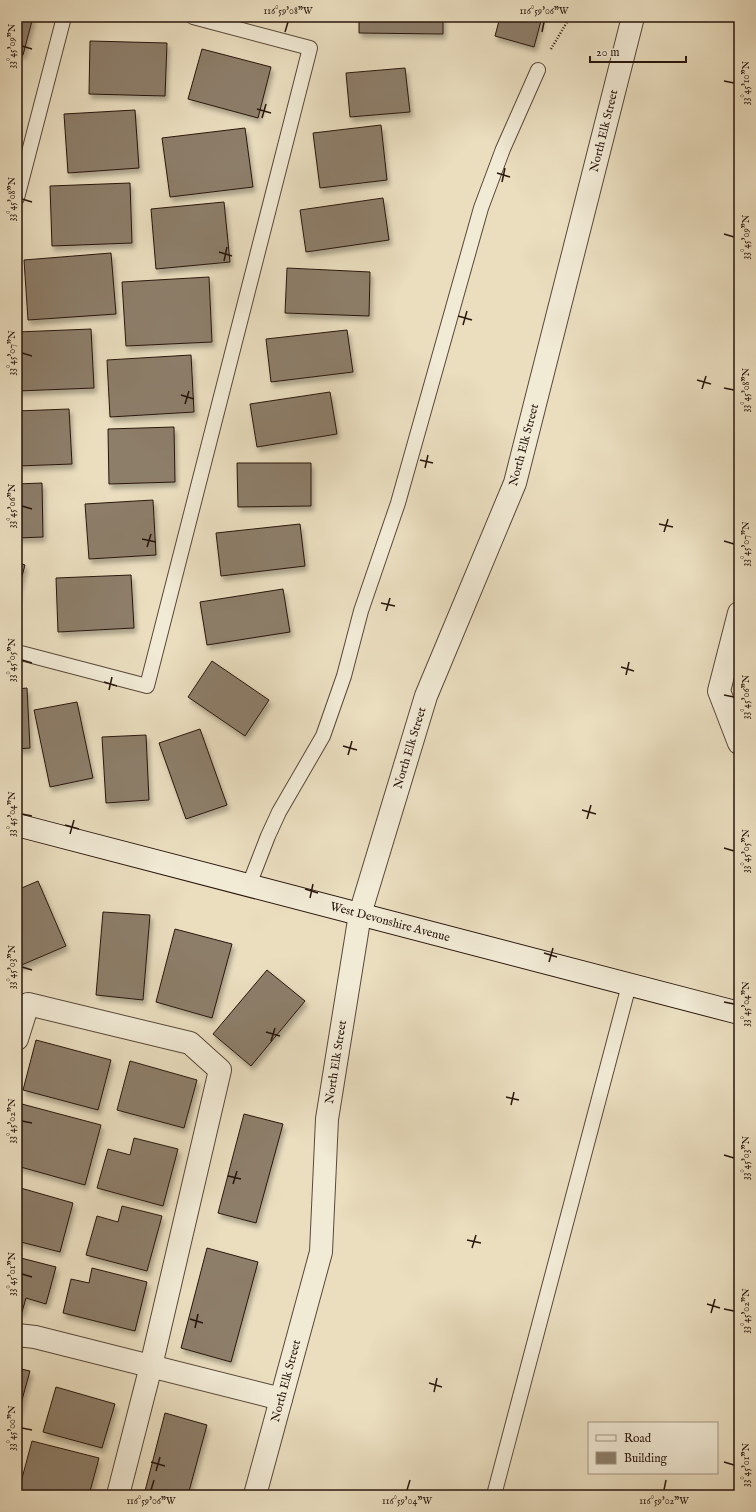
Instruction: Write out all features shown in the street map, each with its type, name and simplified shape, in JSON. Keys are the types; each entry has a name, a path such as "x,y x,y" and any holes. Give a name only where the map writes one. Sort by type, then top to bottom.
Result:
{"street":[{"name":"North Elk Street","path":"255,1495 320,1252 327,1119 360,914 426,696 515,483 633,17"},
{"path":"739,613 719,691 739,743"},
{"name":"West Devonshire Avenue","path":"17,825 739,1013"},
{"path":"17,1039 28,1004 190,1043 220,1070 151,1366 118,1495"},
{"path":"17,1335 35,1337 281,1399"}],"lane":[{"path":"17,198 64,17"},
{"path":"17,652 147,686 310,48 193,17"},
{"path":"249,885 279,812 323,736 342,684 361,611 398,503 481,208 502,149 538,70"},
{"path":"494,1495 629,985"}],"path":[{"path":"538,70 570,17"}],"building":[{"path":"17,17 33,17 23,55 17,53"},
{"path":"359,17 443,17 443,34 359,33"},
{"path":"500,17 542,17 534,47 495,36"},
{"path":"90,41 167,43 165,96 89,94"},
{"path":"202,49 271,67 258,118 188,99"},
{"path":"405,68 410,112 350,117 346,73"},
{"path":"135,110 139,168 68,173 64,114"},
{"path":"381,125 387,180 320,188 313,133"},
{"path":"245,128 253,187 170,197 162,138"},
{"path":"130,183 132,243 52,246 50,186"},
{"path":"383,198 389,240 306,252 300,210"},
{"path":"224,202 230,262 156,269 151,209"},
{"path":"111,253 116,314 28,320 24,260"},
{"path":"287,268 370,272 369,316 285,313"},
{"path":"209,277 212,342 126,346 122,282"},
{"path":"91,329 94,388 17,391 17,332"},
{"path":"347,330 353,372 271,382 266,339"},
{"path":"191,355 194,412 110,417 107,360"},
{"path":"330,392 337,434 257,447 250,404"},
{"path":"69,409 72,464 17,466 17,411"},
{"path":"174,427 175,482 109,484 108,429"},
{"path":"237,463 311,463 311,506 238,507"},
{"path":"42,483 43,537 17,538 17,484"},
{"path":"153,500 156,555 89,559 85,504"},
{"path":"300,524 305,566 221,576 216,533"},
{"path":"17,562 25,565 17,595"},
{"path":"131,575 134,628 58,632 56,578"},
{"path":"283,589 290,632 207,645 200,602"},
{"path":"212,661 269,700 245,736 188,697"},
{"path":"27,688 30,748 17,749 17,689"},
{"path":"77,702 93,778 50,787 34,710"},
{"path":"200,729 227,805 186,819 159,743"},
{"path":"146,735 149,800 106,803 102,737"},
{"path":"38,881 66,946 17,967 17,890"},
{"path":"103,912 150,915 143,1000 96,995"},
{"path":"175,929 232,944 212,1018 156,1002"},
{"path":"267,970 305,1001 251,1066 213,1034"},
{"path":"36,1040 111,1060 98,1110 23,1090"},
{"path":"130,1061 197,1080 184,1128 117,1110"},
{"path":"18,1103 101,1125 85,1185 17,1166"},
{"path":"244,1114 283,1124 256,1223 218,1213"},
{"path":"134,1138 178,1149 163,1206 97,1188 108,1149 130,1155"},
{"path":"17,1187 73,1203 60,1252 17,1241"},
{"path":"122,1206 162,1216 147,1271 86,1255 97,1216 118,1222"},
{"path":"207,1248 258,1262 231,1362 181,1348"},
{"path":"17,1257 56,1267 46,1304 26,1298 22,1312 17,1311"},
{"path":"92,1268 147,1282 135,1331 63,1313 71,1279 89,1283"},
{"path":"17,1368 30,1371 17,1418"},
{"path":"56,1387 115,1404 102,1448 43,1432"},
{"path":"165,1413 207,1425 188,1495 144,1495"},
{"path":"32,1441 99,1458 89,1495 24,1495 18,1493"}]}
